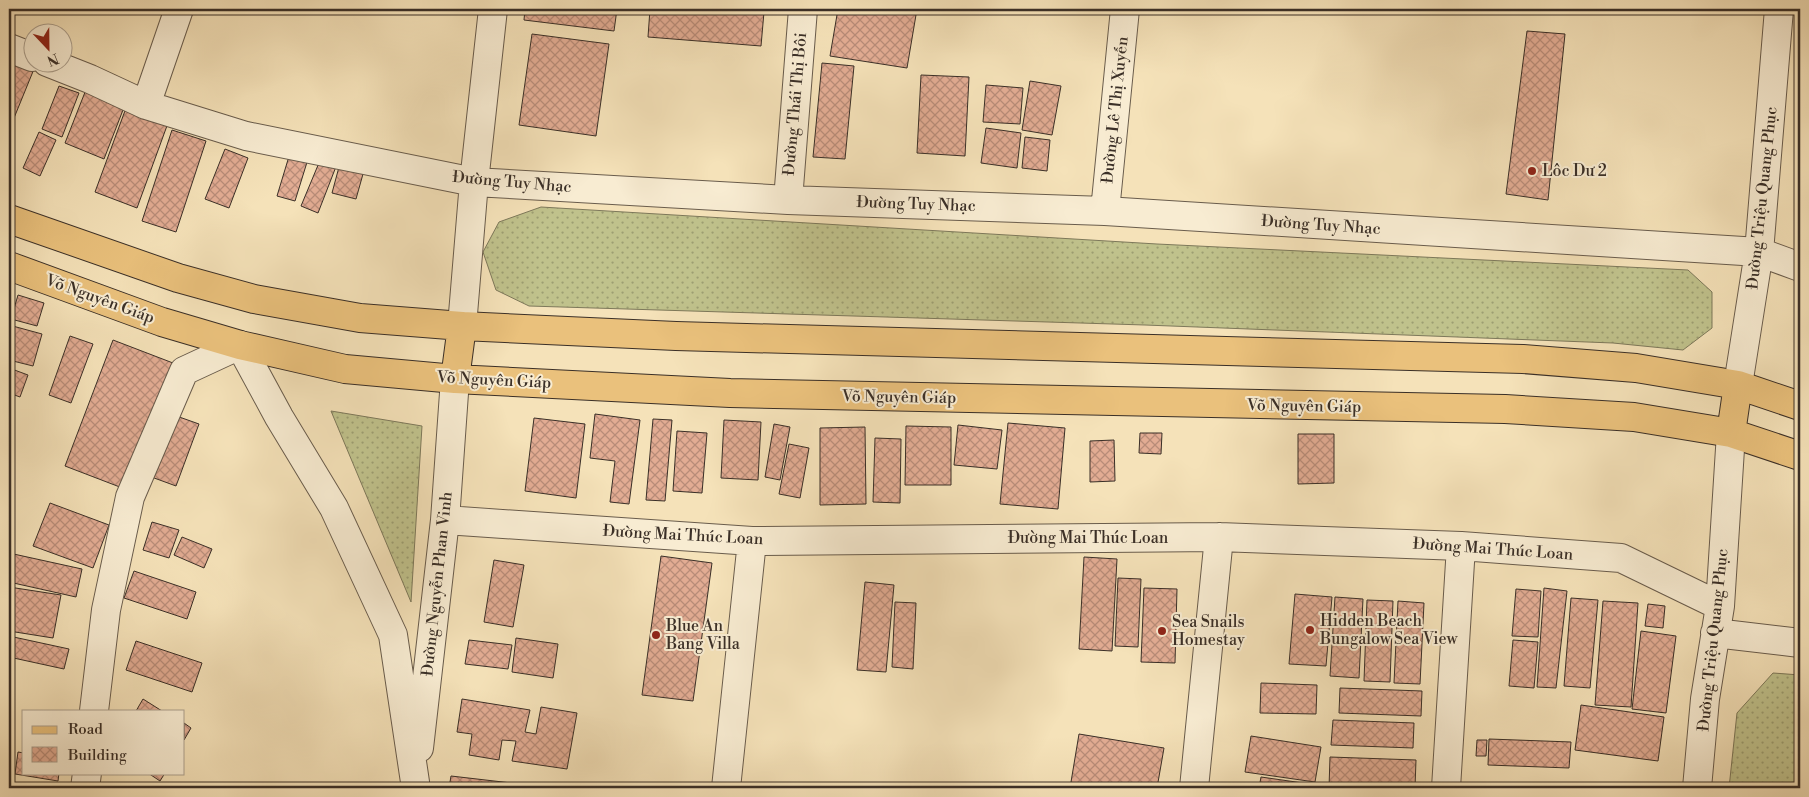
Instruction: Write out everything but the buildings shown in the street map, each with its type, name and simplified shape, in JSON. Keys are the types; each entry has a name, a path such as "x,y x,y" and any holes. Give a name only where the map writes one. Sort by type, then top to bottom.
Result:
{"main road":[{"path":"9,219 178,278 254,299 360,318 462,326 676,336 1523,359 1636,368 1738,386 1800,406"},
{"name":"Võ Nguyên Giáp","path":"9,266 162,322 240,345 345,368 455,379 730,393 1505,409 1634,417 1731,433 1800,456"},
{"path":"455,379 462,326"},
{"path":"1731,433 1738,386"}],"street":[{"path":"146,106 179,9"},
{"path":"462,326 474,182 493,9"},
{"name":"Đường Thái Thị Bôi","path":"788,200 803,9"},
{"name":"Đường Lê Thị Xuyến","path":"1105,211 1125,9"},
{"name":"Đường Triệu Quang Phục","path":"1738,386 1759,252 1779,9"},
{"path":"9,48 22,53"},
{"name":"Đường Tuy Nhạc","path":"72,72 146,106 246,136 474,182 788,200 1105,211 1759,252 1800,267"},
{"path":"94,710 106,610 130,497 184,371 240,345 279,416 334,508 392,635 415,785"},
{"name":"Đường Nguyễn Phan Vinh","path":"415,785 446,520 455,379"},
{"name":"Đường Triệu Quang Phục","path":"1697,788 1705,699 1720,606 1731,433"},
{"name":"Đường Mai Thúc Loan","path":"446,520 752,540 1219,537 1461,546 1621,558 1720,606"},
{"path":"1194,788 1219,537"},
{"path":"726,788 752,540"},
{"path":"1446,788 1461,546"},
{"path":"1715,633 1800,643"},
{"path":"85,788 87,774"}],"green space":[{"path":"541,207 1157,244 1688,270 1712,292 1712,328 1683,350 1613,343 1145,325 529,306 496,290 483,252 499,222"},
{"path":"331,411 422,426 411,602"},
{"path":"1773,673 1800,675 1800,788 1729,788 1737,713"}],"place":[{"name":"Lôc Dư 2","path":"1532,171"},
{"name":"Hidden Beach Bungalow Sea View","path":"1310,630"},
{"name":"Sea Snails Homestay","path":"1162,631"},
{"name":"Blue An Bang Villa","path":"656,635"}]}
